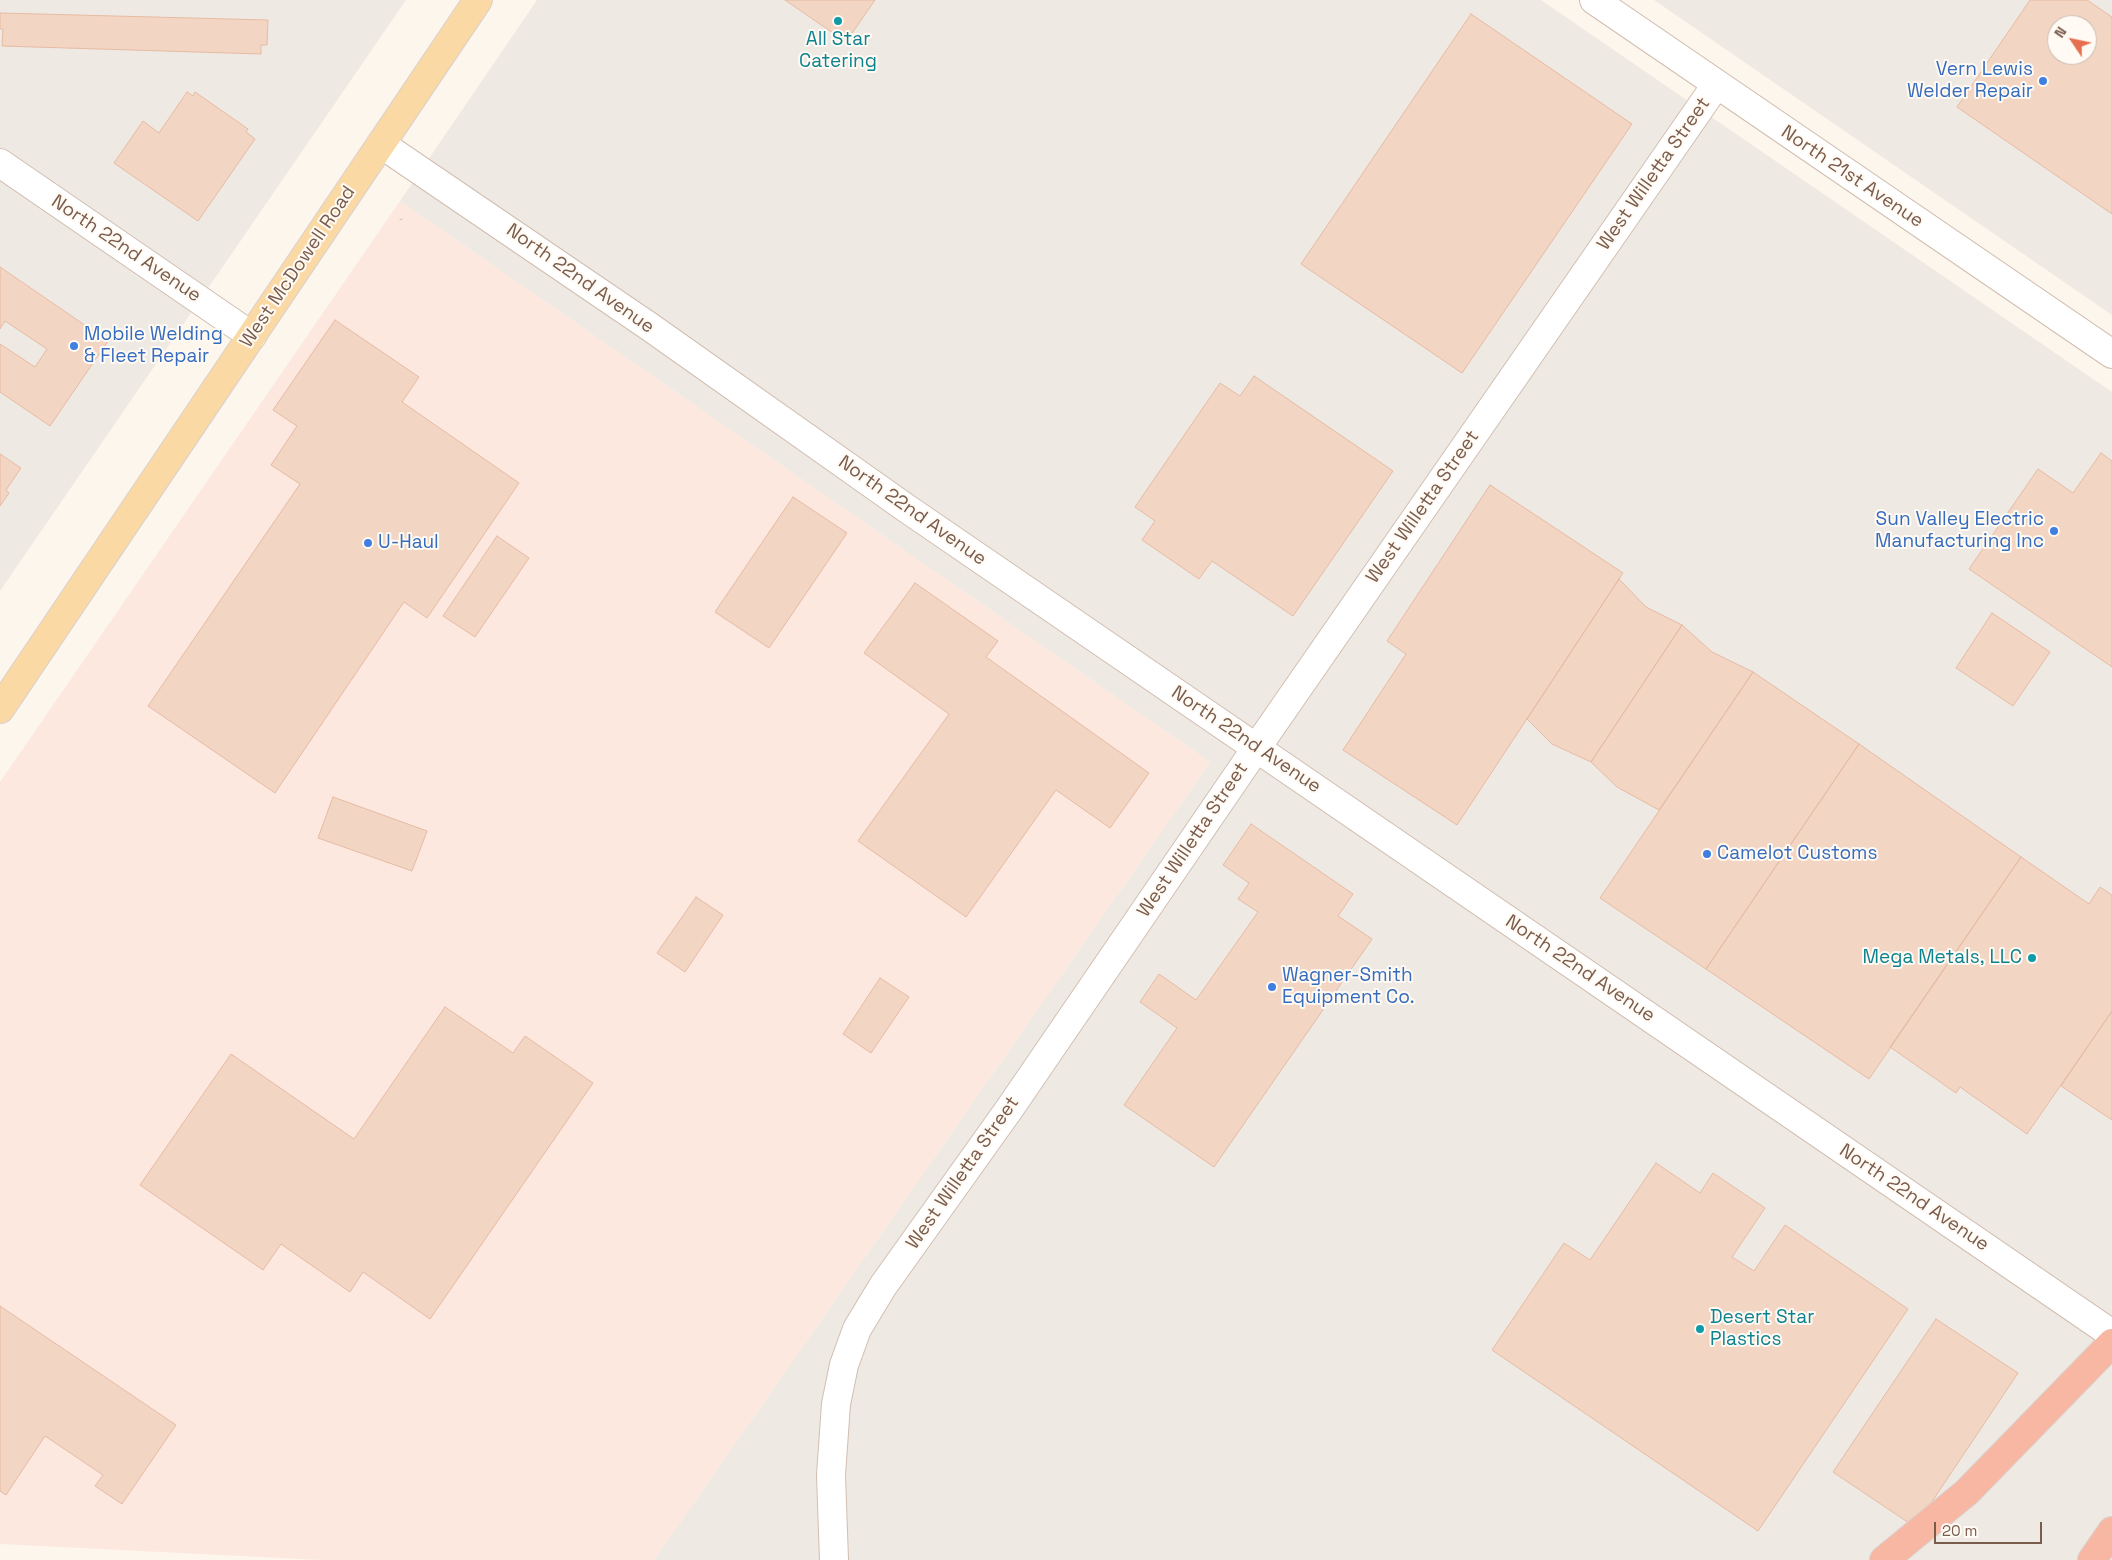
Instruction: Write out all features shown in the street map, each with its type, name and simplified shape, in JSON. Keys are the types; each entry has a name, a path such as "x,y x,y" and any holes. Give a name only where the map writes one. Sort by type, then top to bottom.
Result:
{"highway":[{"path":"1884,1560 1967,1492 2112,1343"},
{"path":"2092,1560 2112,1531"}],"main road":[{"name":"West McDowell Road","path":"0,709 478,0"}],"street":[{"name":"North 21st Avenue","path":"1594,0 2112,354"},
{"name":"West Willetta Street","path":"834,1560 831,1474 836,1404 844,1364 857,1329 883,1286 1010,1108 1257,747 1716,85"},
{"name":"North 22nd Avenue","path":"381,144 642,322 906,508 2112,1334"},
{"name":"North 22nd Avenue","path":"0,163 252,336"}],"path":[{"path":"401,219 402,224"}],"shaded area":[{"path":"0,0 406,0 0,591"},
{"path":"537,0 1541,0 2112,392 2112,1560 654,1560 1210,762 400,201"},
{"path":"1654,0 2112,0 2112,315"},
{"path":"400,201 1210,762 654,1560 321,1560 0,1544 0,782"}],"building":[{"name":"All Star Catering","path":"785,0 875,0 846,42"},
{"name":"Vern Lewis Welder Repair","path":"2030,0 2087,0 2112,17 2112,214 1957,107"},
{"path":"0,13 268,20 267,45 261,45 261,54 2,46 3,29 0,29"},
{"path":"1471,14 1632,124 1462,373 1301,264"},
{"path":"187,92 193,96 195,92 248,129 246,132 255,139 198,221 114,163 143,121 159,133"},
{"name":"Mobile Welding & Fleet Repair","path":"0,267 108,341 50,426 0,392 0,344 35,367 47,349 5,321 0,329"},
{"name":"U-Haul","path":"335,320 419,377 402,402 519,483 427,618 404,602 275,793 148,706 300,484 271,465 297,426 273,410"},
{"path":"1254,376 1393,471 1293,616 1212,561 1199,579 1142,540 1155,521 1135,507 1220,383 1240,396"},
{"name":"Sun Valley Electric Manufacturing Inc","path":"2101,453 2112,461 2112,667 1969,569 2038,469 2073,493"},
{"path":"0,454 21,468 6,490 9,493 0,506"},
{"path":"1490,485 1623,573 1457,825 1343,750 1406,654 1387,641"},
{"path":"793,497 847,533 769,648 715,612"},
{"path":"497,536 529,558 475,637 443,616"},
{"path":"1619,579 1646,607 1682,625 1591,762 1552,744 1527,719"},
{"path":"915,583 998,641 986,657 1149,773 1110,828 1056,790 966,917 858,841 949,714 864,653"},
{"path":"1992,613 2050,652 2013,706 1956,668"},
{"path":"1682,625 1712,652 1753,672 1659,810 1617,787 1591,762"},
{"name":"Camelot Customs","path":"1753,672 1859,744 1706,969 1600,898"},
{"path":"1859,744 2021,857 1869,1079 1706,969"},
{"path":"333,797 427,831 412,871 318,838"},
{"name":"Wagner-Smith Equipment Co.","path":"1251,824 1353,894 1338,916 1372,939 1214,1167 1124,1105 1177,1028 1140,1002 1159,974 1196,1000 1258,912 1238,899 1249,883 1223,865"},
{"name":"Mega Metals, LLC","path":"2021,857 2089,904 2100,887 2112,895 2112,1011 2027,1134 1960,1087 1956,1093 1890,1047"},
{"path":"696,897 723,915 685,972 657,953"},
{"path":"880,978 909,997 871,1053 843,1034"},
{"path":"445,1007 513,1053 525,1036 593,1083 430,1319 363,1272 350,1292 281,1244 263,1270 140,1185 231,1054 354,1139"},
{"path":"2112,1011 2112,1120 2061,1086"},
{"name":"Desert Star Plastics","path":"1656,1163 1700,1193 1713,1173 1765,1208 1732,1257 1754,1271 1785,1225 1908,1309 1758,1531 1492,1350 1564,1243 1590,1260"},
{"path":"0,1306 176,1425 122,1504 95,1486 103,1475 45,1436 6,1495 0,1491"},
{"path":"1936,1319 2018,1373 1915,1527 1833,1472"}],"place":[{"name":"All Star Catering","path":"838,21"},
{"name":"Vern Lewis Welder Repair","path":"2043,81"},
{"name":"Mobile Welding & Fleet Repair","path":"74,346"},
{"name":"Sun Valley Electric Manufacturing Inc","path":"2054,531"},
{"name":"U-Haul","path":"368,543"},
{"name":"Camelot Customs","path":"1707,854"},
{"name":"Mega Metals, LLC","path":"2032,958"},
{"name":"Wagner-Smith Equipment Co.","path":"1272,987"},
{"name":"Desert Star Plastics","path":"1700,1329"}]}
